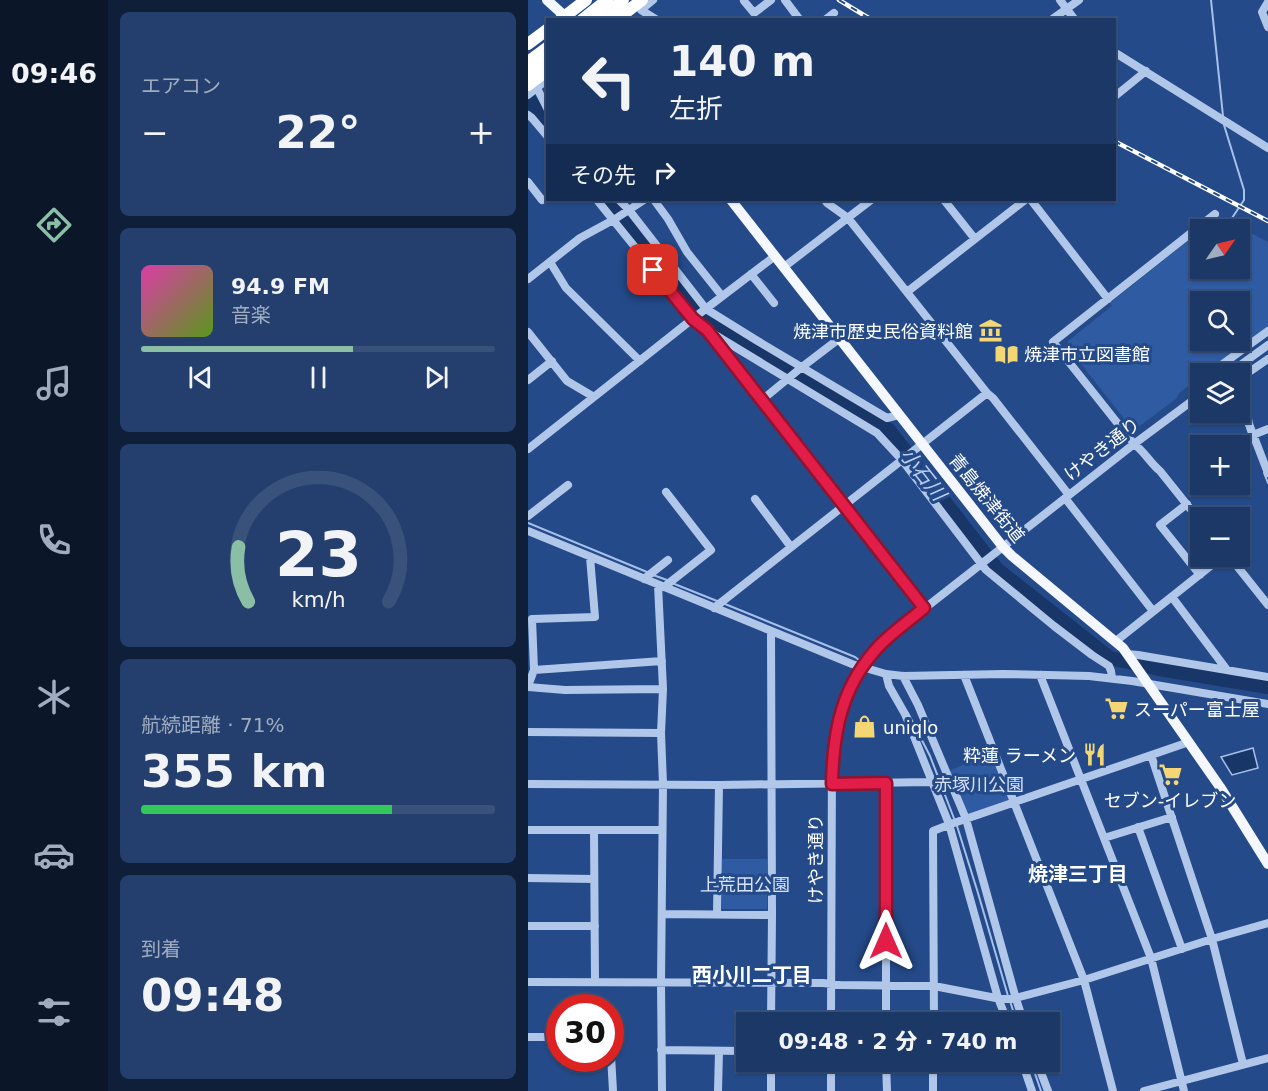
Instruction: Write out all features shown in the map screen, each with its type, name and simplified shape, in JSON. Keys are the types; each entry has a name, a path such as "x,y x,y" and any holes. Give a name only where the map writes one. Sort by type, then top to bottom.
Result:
{"highway":[{"path":"584,18 607,0"},
{"path":"564,18 581,1"},
{"path":"603,18 632,3"},
{"path":"618,18 632,3"},
{"path":"528,44 546,30"},
{"path":"528,62 546,48"},
{"path":"528,74 546,70"},
{"path":"532,89 546,71"}],"main road":[{"path":"547,0 564,18"},
{"name":"青島焼津街道","path":"732,201 899,415 919,447 999,550 1012,556 1116,641 1127,654 1220,787 1268,864"}],"street":[{"path":"653,0 641,10 654,18"},
{"path":"744,1 754,13 771,0"},
{"path":"785,0 798,18"},
{"path":"1060,0 1074,18"},
{"path":"1054,18 1079,0"},
{"path":"1268,2 1262,12 1268,27"},
{"path":"828,18 834,13"},
{"path":"1116,53 1268,148"},
{"path":"1116,95 1146,71"},
{"path":"532,89 546,107"},
{"path":"528,115 546,135"},
{"path":"528,182 542,200"},
{"path":"598,201 694,318 707,330 924,608"},
{"path":"620,201 706,309 887,418 899,415"},
{"path":"528,279 580,238 614,220 642,201"},
{"path":"655,201 687,252 722,296"},
{"path":"825,201 848,218 993,398 1153,611"},
{"path":"784,267 870,201"},
{"path":"945,201 975,239"},
{"path":"907,292 1024,201"},
{"path":"1032,201 1108,299"},
{"path":"1190,508 1161,471 1134,444 1053,342 1215,214"},
{"path":"528,449 775,255"},
{"path":"550,262 566,288 640,361"},
{"path":"751,274 774,303"},
{"path":"707,330 877,433 902,460 986,570 1054,626 1109,666 1112,678"},
{"path":"1224,363 1268,331"},
{"path":"528,332 567,381 594,397"},
{"path":"762,400 840,338"},
{"path":"1243,363 1268,345"},
{"path":"1250,371 1268,359"},
{"path":"528,380 552,361"},
{"path":"714,608 987,393"},
{"name":"けやき通り","path":"831,1012 833,744 841,708 849,691 880,645 892,634 1190,402"},
{"path":"1248,423 1268,473"},
{"path":"1253,435 1268,429"},
{"path":"528,516 568,485"},
{"path":"661,586 711,550 666,492"},
{"path":"755,499 791,547"},
{"path":"1187,504 1160,525 1200,574"},
{"path":"528,531 863,668 886,674 903,676 1089,676 1268,704"},
{"path":"590,557 595,617 532,619 534,670 528,686 565,690 663,689"},
{"path":"644,579 668,560"},
{"path":"1116,641 1209,567"},
{"path":"1238,567 1268,605"},
{"path":"661,586 662,1091"},
{"path":"1259,594 1268,587"},
{"path":"1172,597 1227,670"},
{"path":"771,631 771,1012"},
{"path":"1127,654 1268,676"},
{"path":"534,670 662,661"},
{"path":"886,674 889,686 905,714 950,824 1004,1012"},
{"path":"964,675 1084,980 1113,1091"},
{"path":"1040,675 1151,958 1184,1091"},
{"path":"903,676 918,705 963,820 1019,1012"},
{"path":"528,732 661,734"},
{"path":"934,1012 933,831 1189,741"},
{"path":"1151,755 1212,939 1243,1064"},
{"path":"528,784 719,785 932,782"},
{"path":"886,783 886,1012"},
{"path":"717,914 719,785"},
{"path":"1104,838 1172,817"},
{"path":"1138,827 1182,949"},
{"path":"528,830 662,830"},
{"path":"594,830 595,982"},
{"path":"528,878 594,879"},
{"path":"663,914 772,915"},
{"path":"528,982 823,983 934,986 1000,999 1014,999 1084,980 1268,923"},
{"path":"528,926 595,926"},
{"path":"528,1037 546,1037"},
{"path":"661,1050 736,1051"},
{"path":"718,1091 719,1051"},
{"path":"1144,1091 1268,1058"},
{"path":"612,1072 613,1091"},
{"path":"771,1072 771,1091"},
{"path":"831,1072 831,1091"},
{"path":"886,1072 886,1091"},
{"path":"933,1072 933,1091"},
{"path":"1025,1072 1032,1091"},
{"path":"1041,1072 1048,1091"}],"green space":[{"path":"1250,232 1268,242 1268,327 1250,340 1250,291 1190,291 1190,351 1235,351 1219,363 1190,363 1190,385 1179,393 1176,399 1137,428 1129,425 1067,346 1068,341 1112,306 1110,303 1190,239 1190,279 1250,279"},
{"name":"赤塚川公園","path":"992,753 1009,798 1008,801 969,814 966,812 948,771"},
{"name":"上荒田公園","path":"722,859 767,859 767,909 722,909"}],"shaded area":[{"path":"1253,748 1258,768 1232,775 1221,757"}],"waterway":[{"path":"1211,0 1223,116"},
{"name":"小石川","path":"528,98 546,120"},
{"path":"1224,125 1244,190 1244,200 1232,218"},
{"name":"小石川","path":"609,201 707,323 889,430 997,569 1110,658 1159,669 1268,687"},
{"path":"1246,423 1249,435"},
{"path":"1264,473 1268,483"},
{"path":"528,523 647,572"},
{"path":"653,575 667,580"},
{"path":"672,583 717,601"},
{"path":"725,604 855,657 863,663"},
{"path":"908,713 930,756 955,821"},
{"path":"957,826 1008,996"},
{"path":"1010,1001 1014,1012"},
{"path":"1034,1072 1041,1091"}],"railway":[{"path":"839,0 869,18"},
{"path":"1116,142 1268,221"}],"place":[{"name":"焼津市歴史民俗資料館","path":"991,331"},
{"name":"焼津市立図書館","path":"1006,354"},
{"name":"スーパー富士屋","path":"1116,709"},
{"name":"uniqlo","path":"865,727"},
{"name":"粋蓮 ラーメン","path":"1094,755"},
{"name":"セブン-イレブン","path":"1170,774"}],"district":[{"name":"焼津三丁目","path":"1078,874"},
{"name":"西小川二丁目","path":"752,975"}],"route":[{"path":"653,270 693,319 707,330 924,608 880,645 863,668 841,708 833,744 832,784 886,783 886,941"}]}
